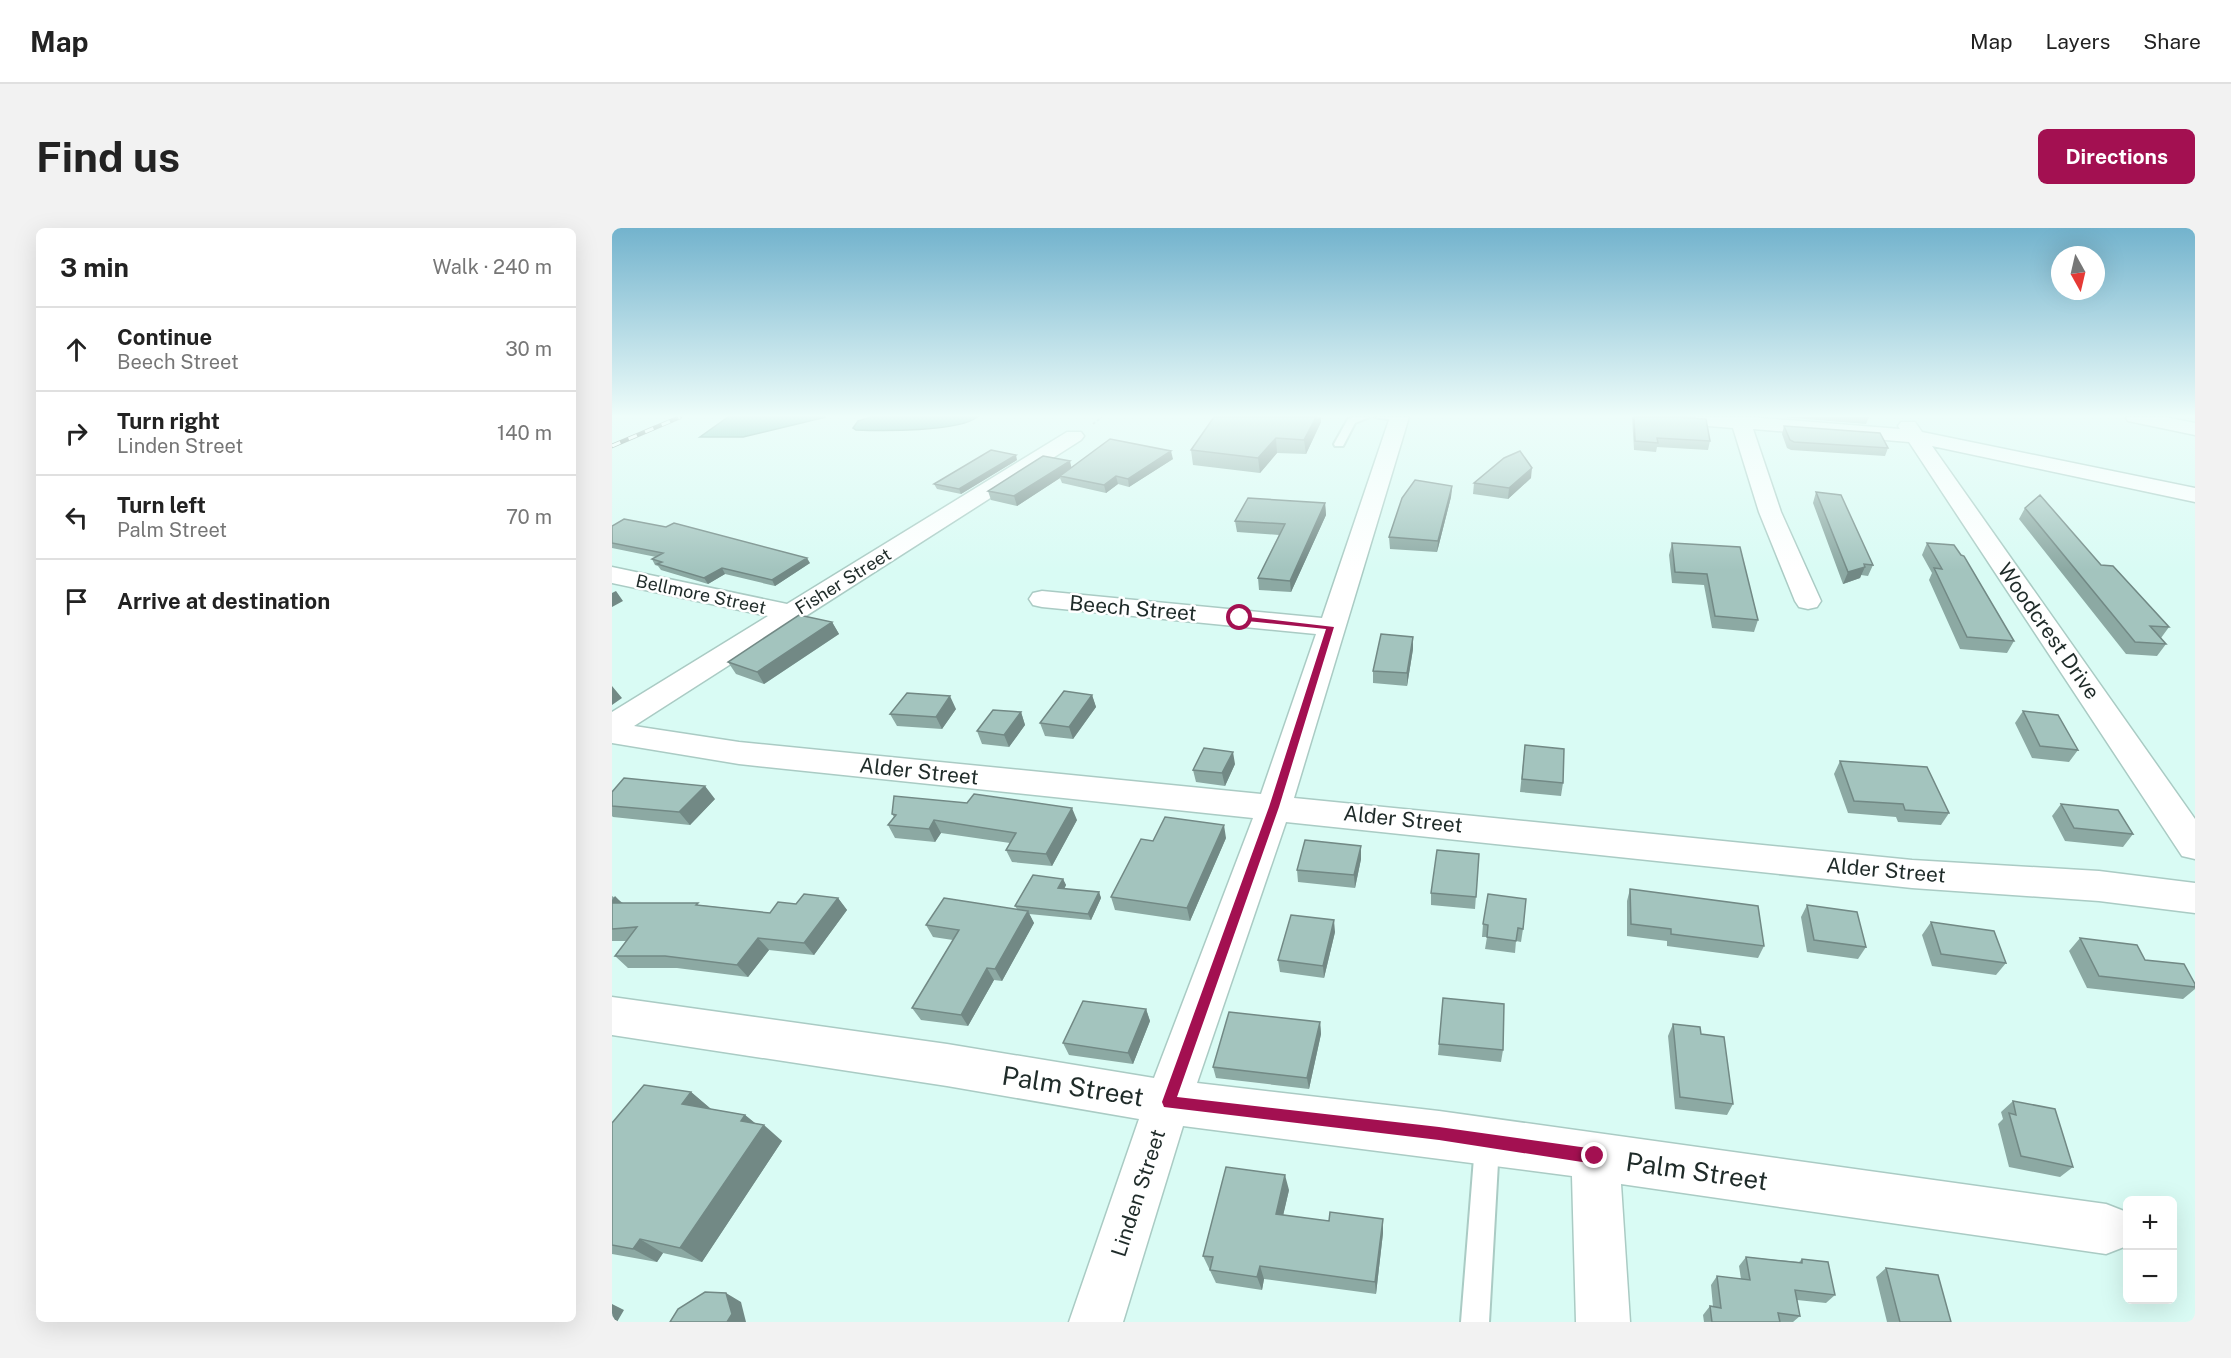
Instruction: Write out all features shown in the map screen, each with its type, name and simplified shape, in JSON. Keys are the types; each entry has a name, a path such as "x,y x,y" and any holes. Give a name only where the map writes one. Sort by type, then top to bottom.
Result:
{"street":[{"name":"Fisher Street","path":"612,726 1023,468"},
{"name":"Linden Street","path":"1096,1322 1168,1102 1274,807 1330,627 1383,468"},
{"path":"1756,468 1770,512 1808,601"},
{"name":"Woodcrest Drive","path":"1936,468 2195,846"},
{"path":"2081,468 2195,495"},
{"name":"Bellmore Street","path":"612,575 790,613"},
{"name":"Beech Street","path":"1042,599 1330,627"},
{"name":"Alder Street","path":"612,732 739,753 1912,874 2099,886 2195,898"},
{"name":"Palm Street","path":"612,1016 947,1065 1168,1102 1488,1141 2106,1228"},
{"path":"1595,1156 1603,1322"}],"lane":[{"path":"1475,1322 1488,1141"}],"building":[{"path":"961,468 994,468 959,489 934,484"},
{"path":"1024,468 1059,468 1014,496 988,491"},
{"path":"1071,468 1145,468 1128,479 1116,476 1104,485 1060,476"},
{"path":"1492,468 1532,468 1509,488 1474,483"},
{"path":"1415,480 1452,486 1438,541 1389,537 1402,498"},
{"path":"1816,492 1841,495 1873,565 1864,564 1865,567 1848,572"},
{"path":"2040,495 2101,565 2113,566 2169,627 2150,626 2166,644 2135,642 2025,508"},
{"path":"1248,498 1325,503 1290,581 1258,578 1285,524 1235,521"},
{"path":"624,519 666,527 674,523 807,558 772,580 722,568 704,578 657,564 662,562 652,559 663,553 612,543 612,526"},
{"path":"1672,543 1740,547 1758,620 1715,616 1707,574 1675,572"},
{"path":"1927,543 1954,545 1964,556 2014,641 1967,637 1934,568 1942,569"},
{"path":"799,615 832,622 757,672 728,662"},
{"path":"1381,634 1413,637 1407,673 1373,671"},
{"path":"1064,691 1092,695 1069,727 1040,723"},
{"path":"907,693 950,696 936,717 890,714"},
{"path":"993,710 1021,712 1004,735 977,731"},
{"path":"2023,711 2058,715 2078,750 2040,746"},
{"path":"1525,745 1564,749 1563,783 1522,779"},
{"path":"1204,748 1233,752 1222,773 1193,770"},
{"path":"1840,761 1927,767 1949,813 1905,810 1903,804 1854,801"},
{"path":"624,778 705,786 679,812 612,806 612,792"},
{"path":"974,794 1072,808 1046,854 1006,850 1016,833 934,820 929,829 888,825 896,815 892,814 894,796 967,803"},
{"path":"2061,804 2118,810 2133,834 2074,828"},
{"path":"1165,817 1224,825 1187,908 1111,897 1141,839 1153,841"},
{"path":"1305,840 1361,846 1354,875 1297,870"},
{"path":"1437,850 1479,854 1476,897 1431,893"},
{"path":"1033,875 1063,879 1058,888 1099,892 1088,914 1015,906"},
{"path":"1630,889 1758,906 1764,946 1671,934 1671,929 1631,924"},
{"path":"804,894 838,898 804,943 758,938 737,965 665,956 615,956 637,927 612,929 612,903 698,903 696,905 770,913 778,902 796,904"},
{"path":"1488,894 1526,899 1523,929 1518,928 1516,941 1487,937 1488,925 1483,924"},
{"path":"944,898 1028,911 995,969 987,968 961,1015 912,1008 959,930 926,925"},
{"path":"1807,905 1857,912 1866,947 1814,940"},
{"path":"1291,915 1334,920 1323,966 1278,960"},
{"path":"1931,922 1994,931 2006,963 1941,954"},
{"path":"2080,938 2137,945 2145,960 2184,964 2195,987 2099,976"},
{"path":"1443,998 1504,1004 1503,1050 1439,1044"},
{"path":"1083,1001 1146,1009 1128,1053 1063,1043"},
{"path":"1229,1012 1320,1022 1307,1078 1213,1067"},
{"path":"1673,1024 1700,1027 1701,1034 1724,1037 1733,1104 1680,1097"},
{"path":"644,1085 691,1092 682,1104 745,1115 741,1121 764,1125 680,1248 640,1239 633,1249 612,1245 612,1123"},
{"path":"2013,1101 2055,1109 2073,1167 2021,1156 2009,1113 2016,1115"},
{"path":"1226,1167 1285,1175 1276,1214 1329,1221 1330,1212 1383,1219 1375,1282 1260,1266 1257,1277 1210,1270 1213,1257 1203,1256"},
{"path":"1746,1257 1802,1263 1802,1259 1828,1262 1835,1295 1795,1290 1800,1316 1778,1313 1780,1322 1712,1322 1710,1306 1721,1308 1717,1276 1750,1280"},
{"path":"1886,1268 1938,1275 1951,1322 1900,1322"},
{"path":"705,1292 726,1293 732,1314 727,1322 670,1322 678,1309"}],"route":[{"path":"1240,618 1330,627 1274,807 1168,1102 1439,1134 1595,1156"}]}
